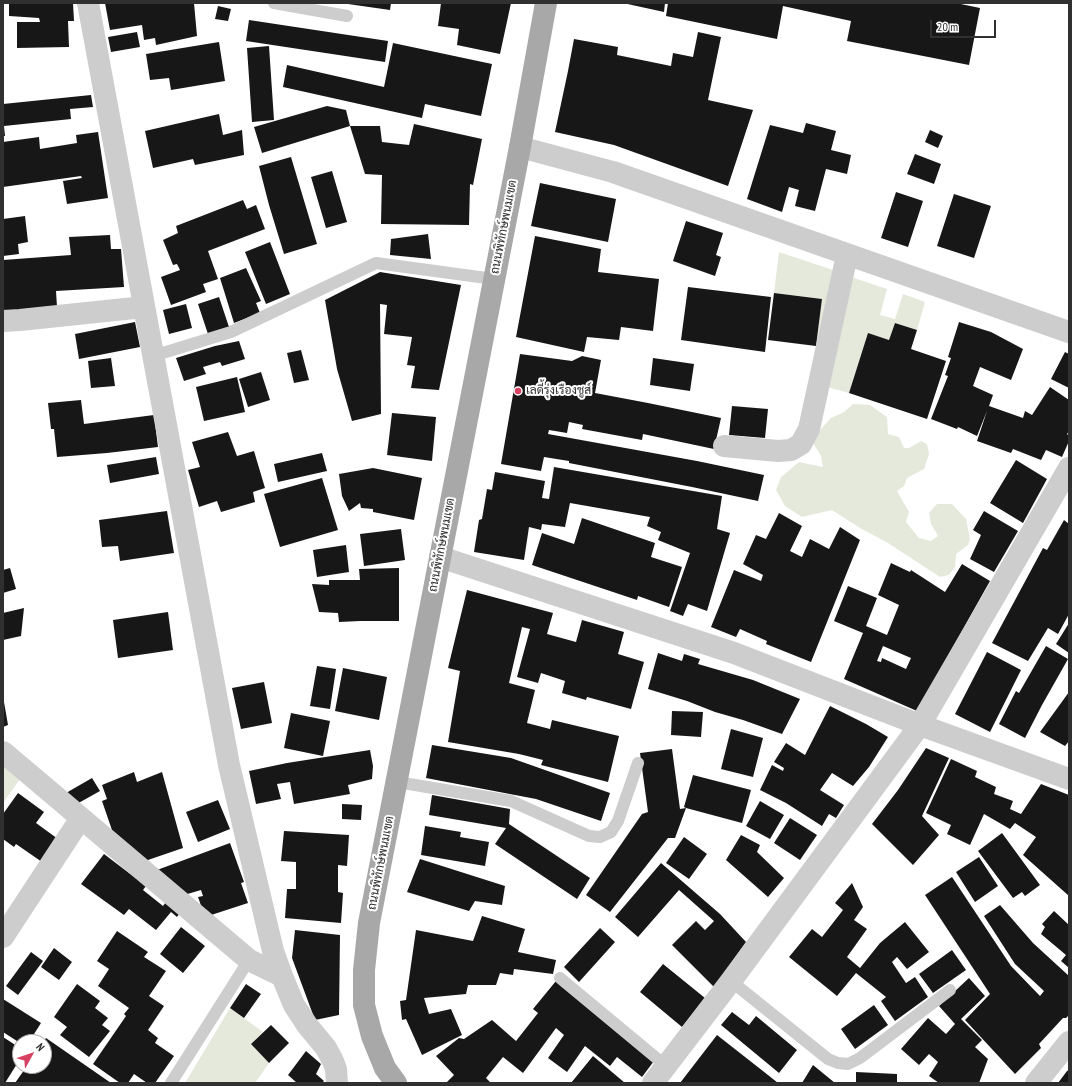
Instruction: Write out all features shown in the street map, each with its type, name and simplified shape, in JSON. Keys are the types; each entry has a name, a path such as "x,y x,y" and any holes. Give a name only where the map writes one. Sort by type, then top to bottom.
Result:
{"main road":[{"name":"ถนนพิทักษ์พนมเขต","path":"396,1083 385,1068 372,1036 364,1006 364,970 369,923 520,146 546,3"}],"street":[{"path":"88,3 229,765 274,951 282,976 294,1005 307,1025 326,1048 333,1061 336,1069 336,1083"},
{"path":"520,146 613,172 1069,332"},
{"path":"724,446 778,451 791,450 801,444 809,429 847,255"},
{"path":"3,321 144,307"},
{"path":"653,1083 731,981 920,725 1069,468"},
{"path":"440,557 734,653 920,725 1069,779"},
{"path":"3,752 249,960 282,976"},
{"path":"3,937 81,818"},
{"path":"1036,1083 1069,1042"}],"lane":[{"path":"274,3 347,16"},
{"path":"153,356 231,332 376,263 494,279"},
{"path":"396,782 511,801 589,836 600,837 611,832 618,821 638,763"},
{"path":"171,1083 249,960"},
{"path":"560,978 666,1066"},
{"path":"731,981 828,1059 838,1063 848,1064 860,1058 950,990"}],"shaded area":[{"path":"779,252 833,270 816,346 822,299 774,293"},
{"path":"851,277 887,289 880,315 895,319 903,294 925,302 917,330 895,323 889,340 868,334 849,393 827,387"},
{"path":"853,404 870,405 887,417 888,434 899,437 904,448 909,448 921,441 927,444 929,454 924,469 907,478 904,486 897,491 909,512 906,522 919,538 931,541 938,536 931,524 929,513 937,504 952,504 966,519 970,539 968,545 956,554 955,567 949,575 940,577 888,543 860,528 832,510 802,517 785,506 776,490 781,477 799,462 823,467 821,456 813,443 820,430 831,418 844,412"},
{"path":"3,765 20,779 3,803"},
{"path":"230,1008 263,1032 251,1044 269,1063 255,1083 185,1083"}],"building":[{"path":"9,3 73,3 74,21 68,21 69,47 17,48 17,22 40,22 39,18 9,16"},
{"path":"105,3 194,3 197,36 156,45 155,38 144,40 142,25 110,30"},
{"path":"348,3 391,3 390,10"},
{"path":"441,3 511,3 500,54 457,45 459,29 438,26"},
{"path":"623,3 665,3 664,12"},
{"path":"668,3 956,3 980,8 969,65 847,41 851,21 783,6 777,39 666,16"},
{"path":"218,6 231,9 228,21 215,19"},
{"path":"249,20 388,41 385,62 246,41"},
{"path":"137,32 140,47 111,52 108,37"},
{"path":"698,32 721,37 708,100 753,110 728,186 614,145 555,132 574,39 618,47 617,55 671,66 673,53 693,57"},
{"path":"219,42 225,81 171,90 169,78 150,80 146,54"},
{"path":"393,43 492,64 481,116 425,104 422,118 283,87 287,65 384,87"},
{"path":"269,46 274,120 252,122 247,48"},
{"path":"91,95 93,107 70,109 71,119 4,126 5,136 3,136 3,104"},
{"path":"327,106 346,110 350,126 262,153 254,127"},
{"path":"219,114 223,135 242,130 244,155 195,165 193,159 153,168 145,131"},
{"path":"806,123 836,131 831,150 851,155 847,174 826,169 815,211 795,206 799,190 789,187 782,212 747,199 770,125 803,133"},
{"path":"414,124 482,139 473,185 470,184 469,225 381,224 382,175 365,174 350,126 380,126 382,142 409,145"},
{"path":"930,130 943,136 938,148 925,142"},
{"path":"98,132 108,198 67,204 63,181 82,178 81,176 3,187 3,142 39,137 40,149 77,143 76,135"},
{"path":"915,154 941,164 934,184 907,174"},
{"path":"291,157 317,244 284,254 259,166"},
{"path":"332,171 347,222 326,228 311,177"},
{"path":"540,183 616,199 608,242 531,226"},
{"path":"896,192 923,201 908,247 881,238"},
{"path":"954,194 991,206 974,258 937,246"},
{"path":"243,200 247,209 256,205 265,229 208,251 218,279 203,284 206,292 171,305 161,277 180,270 177,264 173,265 163,240 178,233 176,226"},
{"path":"25,216 28,242 18,244 19,254 3,256 3,219"},
{"path":"686,221 723,233 716,255 721,257 715,276 673,261"},
{"path":"428,234 431,259 390,255 391,239"},
{"path":"110,235 111,249 121,249 124,287 56,291 57,307 3,312 3,260 71,255 69,237"},
{"path":"535,236 601,249 598,272 659,279 653,331 621,327 619,340 587,337 584,352 516,337"},
{"path":"270,242 290,294 266,304 245,252"},
{"path":"246,268 261,301 256,303 260,313 234,323 220,278"},
{"path":"380,272 461,285 439,390 411,388 415,366 407,365 412,337 384,334 387,305 380,304 381,414 352,421 337,369 325,300"},
{"path":"688,287 771,297 765,352 681,340"},
{"path":"774,293 822,299 816,346 768,340"},
{"path":"219,297 229,327 208,334 198,304"},
{"path":"186,304 192,328 169,334 163,310"},
{"path":"135,322 140,347 79,359 75,334"},
{"path":"959,322 991,332 1023,349 1011,380 980,367 973,386 993,395 989,406 1023,418 1025,411 1032,415 1050,387 1069,400 1069,431 1067,434 1069,436 1069,441 1062,457 1046,450 1041,460 1013,449 1011,453 977,441 987,411 977,436 958,427 957,429 931,419 948,376 945,375 951,358 948,357"},
{"path":"895,323 917,330 911,349 946,361 927,419 849,393 868,333 889,340"},
{"path":"239,341 245,359 222,366 220,362 203,367 206,374 184,381 176,358 215,346"},
{"path":"301,350 309,380 294,383 287,353"},
{"path":"1065,352 1069,354 1069,388 1051,379"},
{"path":"520,354 572,361 582,356 601,360 595,393 721,418 714,449 643,434 642,440 582,429 583,425 569,422 567,433 549,430 548,434 697,461 764,475 758,501 544,457 541,471 501,464"},
{"path":"111,358 115,386 91,388 88,361"},
{"path":"653,358 694,364 690,391 650,385"},
{"path":"261,372 270,400 248,407 239,379"},
{"path":"237,377 245,412 204,421 196,387"},
{"path":"81,400 84,424 154,415 158,447 57,457 54,429 51,429 48,403"},
{"path":"732,406 768,409 765,438 729,435"},
{"path":"392,413 436,417 432,461 387,455"},
{"path":"228,432 237,456 254,451 265,488 253,492 255,502 221,512 217,501 199,507 188,470 200,467 192,442"},
{"path":"322,453 327,471 278,482 274,464"},
{"path":"156,457 159,474 110,483 107,465"},
{"path":"1016,460 1047,479 1023,523 990,503"},
{"path":"554,467 722,496 717,529 730,533 707,611 688,604 683,616 670,611 690,553 658,540 661,532 647,526 650,517 570,503 565,527 542,524 541,530 529,527 524,560 474,552 479,520 482,519 487,489 492,490 495,472 545,481 542,498 549,499"},
{"path":"373,468 422,478 414,520 373,512 373,509 361,508 360,503 349,511 342,496 339,474"},
{"path":"322,478 338,530 280,547 264,494"},
{"path":"167,511 174,553 120,561 118,546 102,547 99,520"},
{"path":"984,511 1018,531 994,572 970,559 981,535 973,530"},
{"path":"779,513 802,526 790,551 802,557 810,539 829,549 840,527 860,540 811,662 766,644 767,641 740,629 736,637 711,627 734,570 761,581 763,575 743,564 756,535 766,539"},
{"path":"582,518 655,543 651,557 682,567 669,607 638,596 637,600 532,565 542,533 574,544"},
{"path":"1064,520 1069,524 1069,614 1058,634 1048,628 1028,661 992,643 1043,548 1047,550"},
{"path":"401,529 405,560 364,566 360,534"},
{"path":"346,545 349,572 317,577 313,550"},
{"path":"891,563 910,572 911,570 945,592 962,564 990,581 917,711 844,679 863,633 834,621 848,586 877,598 866,626 887,635 899,605 878,595","holes":["883,646 911,658 906,669 882,658 881,662 877,661"]},
{"path":"10,568 16,589 3,593 3,570"},
{"path":"399,568 399,621 339,622 338,613 319,612 312,584 329,585 329,580 360,580 359,569"},
{"path":"467,590 553,613 547,634 576,642 582,620 624,632 618,654 644,662 631,709 587,697 586,700 562,693 565,681 541,673 538,683 517,677 530,629 522,627 509,683 535,690 527,723 550,729 552,720 619,736 608,782 541,765 543,760 519,754 448,742 460,671 448,668"},
{"path":"24,608 21,636 3,640 3,613"},
{"path":"168,612 173,650 118,658 113,620"},
{"path":"1069,623 1069,653 1056,644"},
{"path":"1046,646 1068,659 1025,738 999,724 1016,691 1019,693"},
{"path":"987,652 1021,670 990,732 955,714"},
{"path":"658,653 682,661 684,654 700,659 698,664 753,680 800,699 782,734 648,689"},
{"path":"317,666 336,669 330,709 310,706"},
{"path":"343,668 387,677 379,720 335,711"},
{"path":"264,682 272,723 241,729 232,688"},
{"path":"1069,692 1069,741 1065,746 1040,732"},
{"path":"3,702 8,725 3,727"},
{"path":"830,706 888,737 869,767 853,786 832,773 820,790 844,805 836,818 829,814 822,826 786,803 760,790 772,765 783,771 784,768 774,762 786,743 805,755"},
{"path":"672,711 703,712 701,737 671,735"},
{"path":"291,713 330,721 323,756 284,748"},
{"path":"731,729 763,738 753,777 721,769"},
{"path":"432,745 511,758 610,793 601,821 536,799 426,778"},
{"path":"926,748 949,758 922,816 939,835 913,865 872,824 898,790"},
{"path":"672,749 680,809 686,808 675,838 668,838 610,912 586,895 642,814 648,812 640,753"},
{"path":"370,750 373,766 372,779 348,785 350,794 294,804 290,782 277,784 281,799 256,804 249,771 287,763"},
{"path":"951,759 977,771 975,777 996,787 994,794 1013,801 1010,809 1021,814 1041,784 1069,795 1069,896 1023,855 1036,837 1015,823 1010,829 984,814 970,845 947,834 951,825 926,813"},
{"path":"134,772 137,782 162,772 183,848 145,861 113,833 102,801 107,799 102,785"},
{"path":"693,775 751,790 742,823 684,807"},
{"path":"92,778 100,791 75,805 66,793"},
{"path":"18,793 44,812 36,823 58,839 42,862 16,844 14,847 3,839 3,814"},
{"path":"432,795 510,809 509,824 590,878 577,899 495,844 506,828 429,815"},
{"path":"218,800 230,829 198,842 186,812"},
{"path":"760,801 784,815 770,839 746,826"},
{"path":"342,804 362,805 361,820 342,819"},
{"path":"790,818 817,835 800,860 774,843"},
{"path":"425,826 461,832 460,837 489,842 485,866 421,855"},
{"path":"284,831 349,835 347,866 338,865 338,892 343,893 341,923 285,918 287,889 296,889 296,862 281,861"},
{"path":"1002,833 1040,885 1025,896 1022,892 1013,898 978,851"},
{"path":"741,835 760,845 757,852 784,878 768,897 726,860"},
{"path":"684,837 707,854 689,879 666,863"},
{"path":"230,843 244,882 241,883 248,903 205,917 198,897 203,896 201,890 184,895 157,870"},
{"path":"104,854 146,886 143,890 163,906 169,898 182,910 177,917 171,912 156,930 129,909 124,915 81,884"},
{"path":"979,857 998,886 975,902 956,872"},
{"path":"420,859 505,886 502,905 475,901 469,911 407,892"},
{"path":"661,863 720,914 746,942 714,987 672,945 696,921 705,930 714,921 679,890 638,937 615,917"},
{"path":"952,877 1011,966 1040,996 1044,991 1015,964 984,916 1000,905 1033,943 1069,976 1069,1015 1066,1018 1063,1018 1039,1044 1041,1048 1015,1074 965,1020 990,994 925,895"},
{"path":"852,883 863,907 854,920 867,929 847,957 860,968 880,943 905,922 929,952 907,969 897,957 892,962 906,983 915,977 928,997 895,1021 881,1001 886,997 856,973 837,996 789,957 812,929 822,937 843,910 835,903"},
{"path":"1054,911 1069,925 1069,968 1061,961 1066,955 1041,934 1045,927 1042,924"},
{"path":"482,916 525,929 518,952 556,960 553,974 514,969 513,975 500,973 496,985 468,985 466,994 424,998 429,1014 451,1009 462,1035 422,1055 406,1019 402,1020 400,1001 406,1000 416,930 473,941"},
{"path":"181,927 205,946 183,973 160,954"},
{"path":"600,928 615,942 579,982 564,967"},
{"path":"295,930 340,935 339,1015 315,1020 292,958"},
{"path":"117,931 148,952 144,957 166,971 149,996 164,1006 148,1030 158,1038 155,1043 174,1056 155,1083 147,1083 134,1074 128,1083 120,1083 93,1064 126,1016 124,1014 129,1008 98,986 109,969 97,961"},
{"path":"54,948 72,962 59,980 41,967"},
{"path":"952,950 966,970 933,993 919,974"},
{"path":"31,952 43,961 18,995 6,986"},
{"path":"663,964 705,998 682,1027 640,992"},
{"path":"969,978 985,996 961,1019 982,1040 975,1047 988,1059 979,1083 939,1083 929,1076 938,1062 929,1054 919,1065 901,1049 928,1018 946,1034 955,1024 939,1006"},
{"path":"556,981 654,1061 642,1077 617,1057 610,1066 585,1046 567,1072 548,1058 564,1035 556,1028 523,1073 503,1057 486,1078 491,1083 446,1083 454,1075 436,1056 459,1038 464,1039 492,1020 516,1041 538,1013 533,1009"},
{"path":"77,984 100,1001 95,1008 108,1018 102,1025 110,1031 89,1057 60,1035 67,1027 54,1017"},
{"path":"246,984 261,994 244,1018 230,1008"},
{"path":"3,999 41,1023 34,1034 12,1034 12,1038 3,1032"},
{"path":"874,1005 888,1025 855,1049 841,1029"},
{"path":"732,1012 749,1025 756,1016 797,1050 779,1073 721,1025"},
{"path":"271,1025 289,1043 269,1063 251,1044"},
{"path":"717,1035 768,1075 778,1083 680,1083"},
{"path":"3,1037 12,1043 12,1072 5,1083 3,1083"},
{"path":"52,1042 111,1083 15,1083 21,1074 52,1074"},
{"path":"306,1051 321,1064 316,1074 324,1081 322,1083 297,1083 288,1075"},
{"path":"593,1056 625,1083 571,1083"},
{"path":"813,1065 835,1083 802,1083"},
{"path":"1069,1070 1069,1083 1058,1083 1067,1071"},
{"path":"856,1072 897,1074 897,1083 856,1083"}],"place":[{"name":"เลดี้รุ่งเรืองชูส์","path":"518,391"}]}
